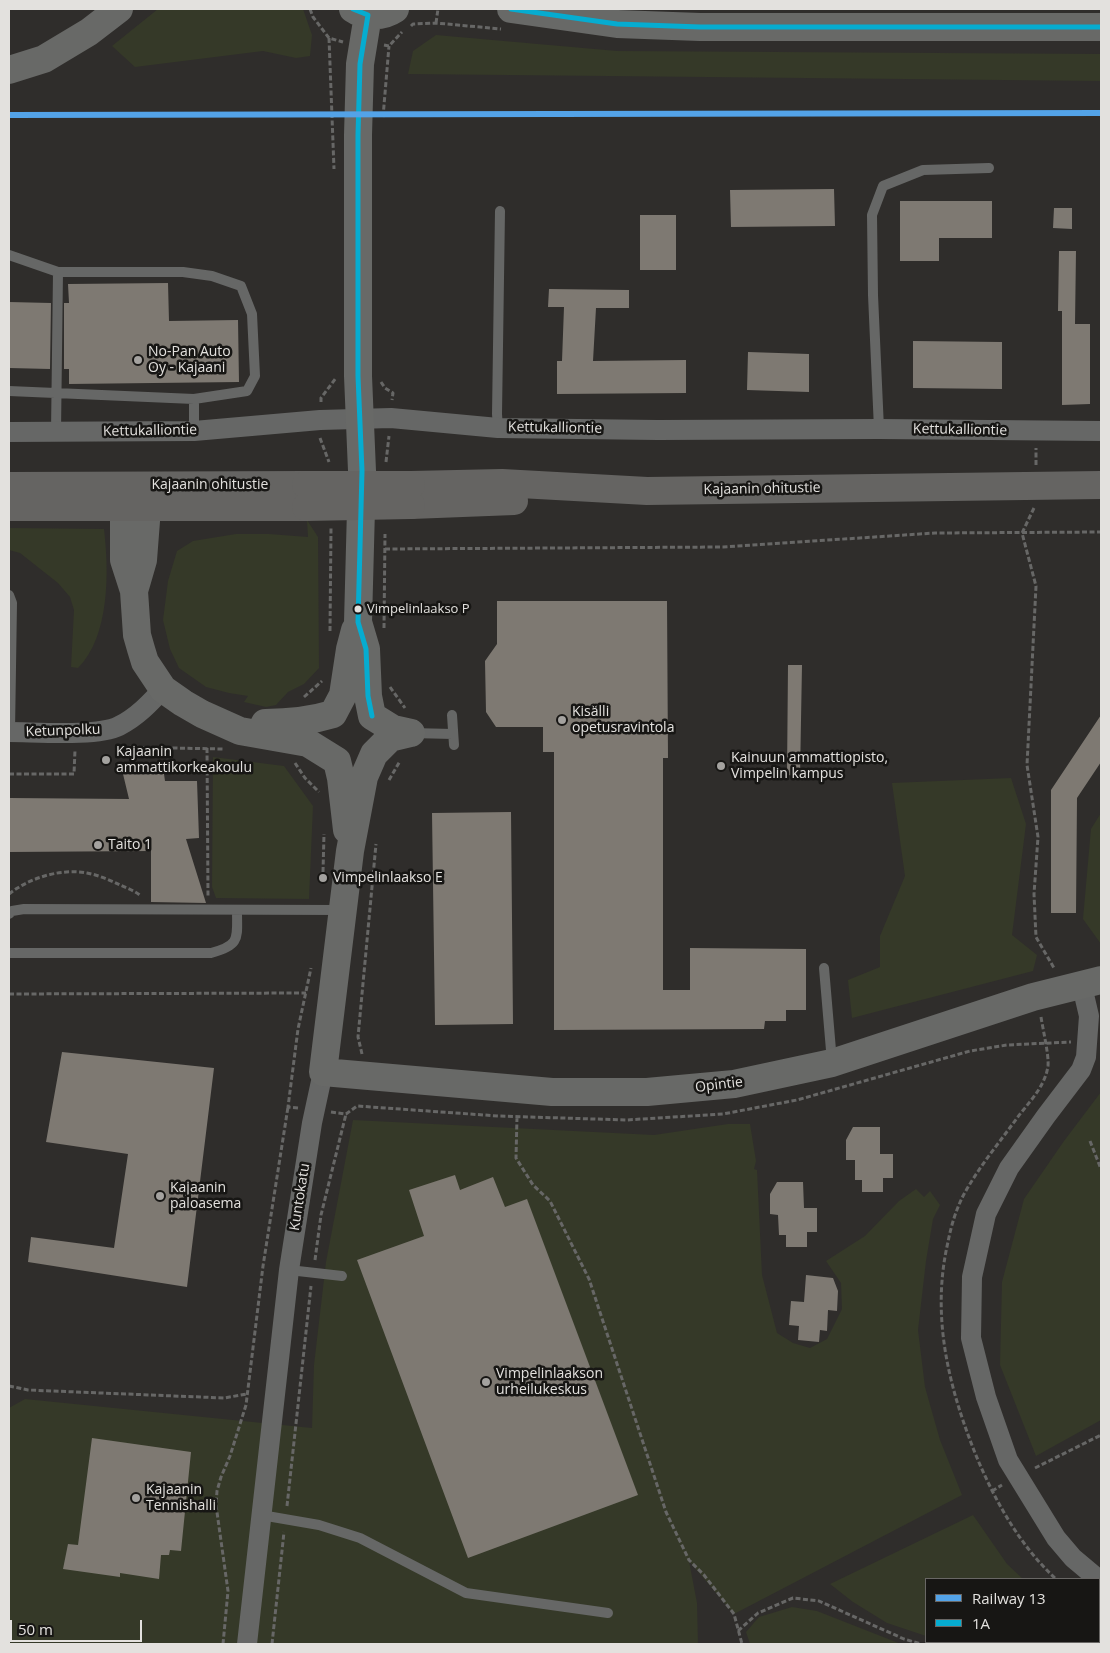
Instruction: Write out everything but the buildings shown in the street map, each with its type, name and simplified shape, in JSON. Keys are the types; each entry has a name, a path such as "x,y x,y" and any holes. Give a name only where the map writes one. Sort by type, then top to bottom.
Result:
{"highway":[{"name":"Kajaanin ohitustie","path":"9,507 135,500 415,491 502,502 648,491 1101,485"},
{"name":"Kajaanin ohitustie","path":"9,486 135,500"}],"street":[{"path":"9,70 44,59 88,32 119,9"},
{"path":"350,851 341,778 337,761 325,747 323,738 327,721 334,714 343,695 350,649 358,622 362,481 358,419 358,135 362,43 360,12 380,15 395,9"},
{"path":"511,9 617,24 700,27 1101,27"},
{"name":"Kettukalliontie","path":"9,432 194,431 320,420 391,418 498,428 1101,431"},
{"path":"135,500 124,560 134,591 137,634 141,649 145,662 163,689 183,703 224,723 242,722 288,731 337,761 352,765 368,760 390,738 411,733"},
{"path":"358,622 366,649 368,696 372,716 380,731 378,748 374,754"},
{"name":"Ketunpolku","path":"9,732 95,732 118,726 140,712 163,689"},
{"path":"288,731 312,720 349,708 357,708 393,729 411,733"},
{"name":"Kuntokatu","path":"247,1644 289,1270 312,1123 323,1072 350,851 364,777 374,754"},
{"path":"1092,983 1086,1057 1081,1070 1009,1168 986,1214 972,1277 971,1338 986,1397 1008,1460 1056,1538 1073,1558 1097,1578"},
{"name":"Opintie","path":"323,1072 360,1077 552,1092 647,1092 734,1084 832,1063 1033,997 1092,983"}],"lane":[{"path":"879,429 873,295 872,215 883,186 923,170 989,168"},
{"path":"498,428 500,211"},
{"path":"9,255 58,272 183,272 212,276 241,286 252,314 255,376 247,391 194,400 9,391"},
{"path":"56,432 58,272"},
{"path":"194,400 194,431"},
{"path":"9,595 12,603 9,732"},
{"path":"411,733 453,740 452,715"},
{"path":"9,914 12,911 24,909 343,910"},
{"path":"9,953 211,953 226,949 234,942 237,936 237,911"},
{"path":"824,968 832,1063"},
{"path":"289,1270 342,1276"},
{"path":"261,1515 319,1525 360,1538 466,1593 608,1613"}],"path":[{"path":"310,9 313,17 329,38 332,151 335,178"},
{"path":"436,23 438,9"},
{"path":"329,38 343,42 362,43"},
{"path":"331,468 320,437 320,420 322,398 337,376"},
{"path":"1036,503 1022,533 1036,586 1027,765 1038,837 1034,894 1036,937 1055,969"},
{"path":"330,635 331,527"},
{"path":"385,549 723,547 935,533 1101,532"},
{"path":"324,680 292,708 288,731 289,754 306,778 325,799"},
{"path":"9,774 74,774 75,732"},
{"path":"113,747 226,750"},
{"path":"207,748 208,910"},
{"path":"323,878 324,828"},
{"path":"9,894 36,879 59,873 86,873 137,892 143,897"},
{"path":"294,1073 298,1029 312,965"},
{"path":"9,994 306,993"},
{"path":"362,1053 369,1056"},
{"path":"223,1644 228,1591 216,1505 217,1490 233,1448 246,1405 263,1266 288,1107"},
{"path":"272,1644 313,1272 321,1215 346,1114"},
{"path":"517,1117 516,1158 533,1185 550,1201 589,1279 666,1512 689,1560 704,1575 734,1614 742,1644"},
{"path":"1090,1141 1101,1169"},
{"path":"9,1386 28,1390 224,1398 248,1394"},
{"path":"992,1490 1101,1435"},
{"path":"738,1631 758,1614 793,1598 819,1601 904,1639 921,1644"}],"green space":[{"path":"158,9 303,9 312,35 310,56 296,58 263,51 135,67 112,46"},
{"path":"436,35 617,51 1101,54 1101,81 408,74 413,51"},
{"path":"307,520 318,537 319,668 304,684 288,692 276,705 266,707 244,702 248,696 206,687 179,668 170,649 163,620 168,581 177,551 193,541 236,534 308,537"},
{"path":"9,528 104,529 107,564 102,621 89,655 78,668 71,667 74,610 70,597 58,583 20,553 9,550"},
{"path":"213,757 284,766 313,806 309,899 216,898 212,887"},
{"path":"1011,778 1026,824 1012,935 1037,955 1033,971 852,1018 848,980 880,967 880,936 905,876 892,783"},
{"path":"1101,813 1101,944 1083,919 1091,829"},
{"path":"1101,1092 1101,1164 1093,1149 1101,1170 1101,1420 1036,1456 1000,1365 1002,1282 1024,1199"},
{"name":"Vimpelinlaakson urheilukeskus","path":"353,1120 654,1135 728,1124 750,1124 756,1161 754,1169 757,1170 762,1275 777,1333 793,1343 810,1348 827,1339 842,1309 841,1283 826,1261 865,1236 899,1201 916,1189 924,1197 930,1191 940,1205 933,1219 918,1330 925,1387 940,1440 962,1495 734,1614 689,1561 697,1603 698,1644 9,1644 9,1408 25,1399 312,1428 314,1365 326,1262"},
{"path":"973,1515 1007,1564 1022,1578 925,1578 925,1636 887,1623 853,1602 830,1584"},
{"path":"792,1607 817,1611 901,1644 750,1644 746,1632 759,1617"},
{"path":"1101,1641 1101,1644 968,1643 1100,1643"}],"rail line":[{"name":"13","path":"9,115 1101,113"}],"transit line":[{"name":"1A","path":"353,9 368,15 360,64 358,135 358,376 362,471 358,622 366,649 368,696 372,716"},
{"name":"1A","path":"511,9 617,24 700,27 1101,27"}],"place":[{"name":"No-Pan Auto Oy - Kajaani","path":"138,360"},
{"name":"Vimpelinlaakso P","path":"358,609"},
{"name":"Kisälli opetusravintola","path":"562,720"},
{"name":"Kajaanin ammattikorkeakoulu","path":"106,760"},
{"name":"Kainuun ammattiopisto, Vimpelin kampus","path":"721,766"},
{"name":"Taito 1","path":"98,845"},
{"name":"Vimpelinlaakso E","path":"323,878"},
{"name":"Kajaanin paloasema","path":"160,1196"},
{"name":"Vimpelinlaakson urheilukeskus","path":"486,1382"},
{"name":"Kajaanin Tennishalli","path":"136,1498"}]}
